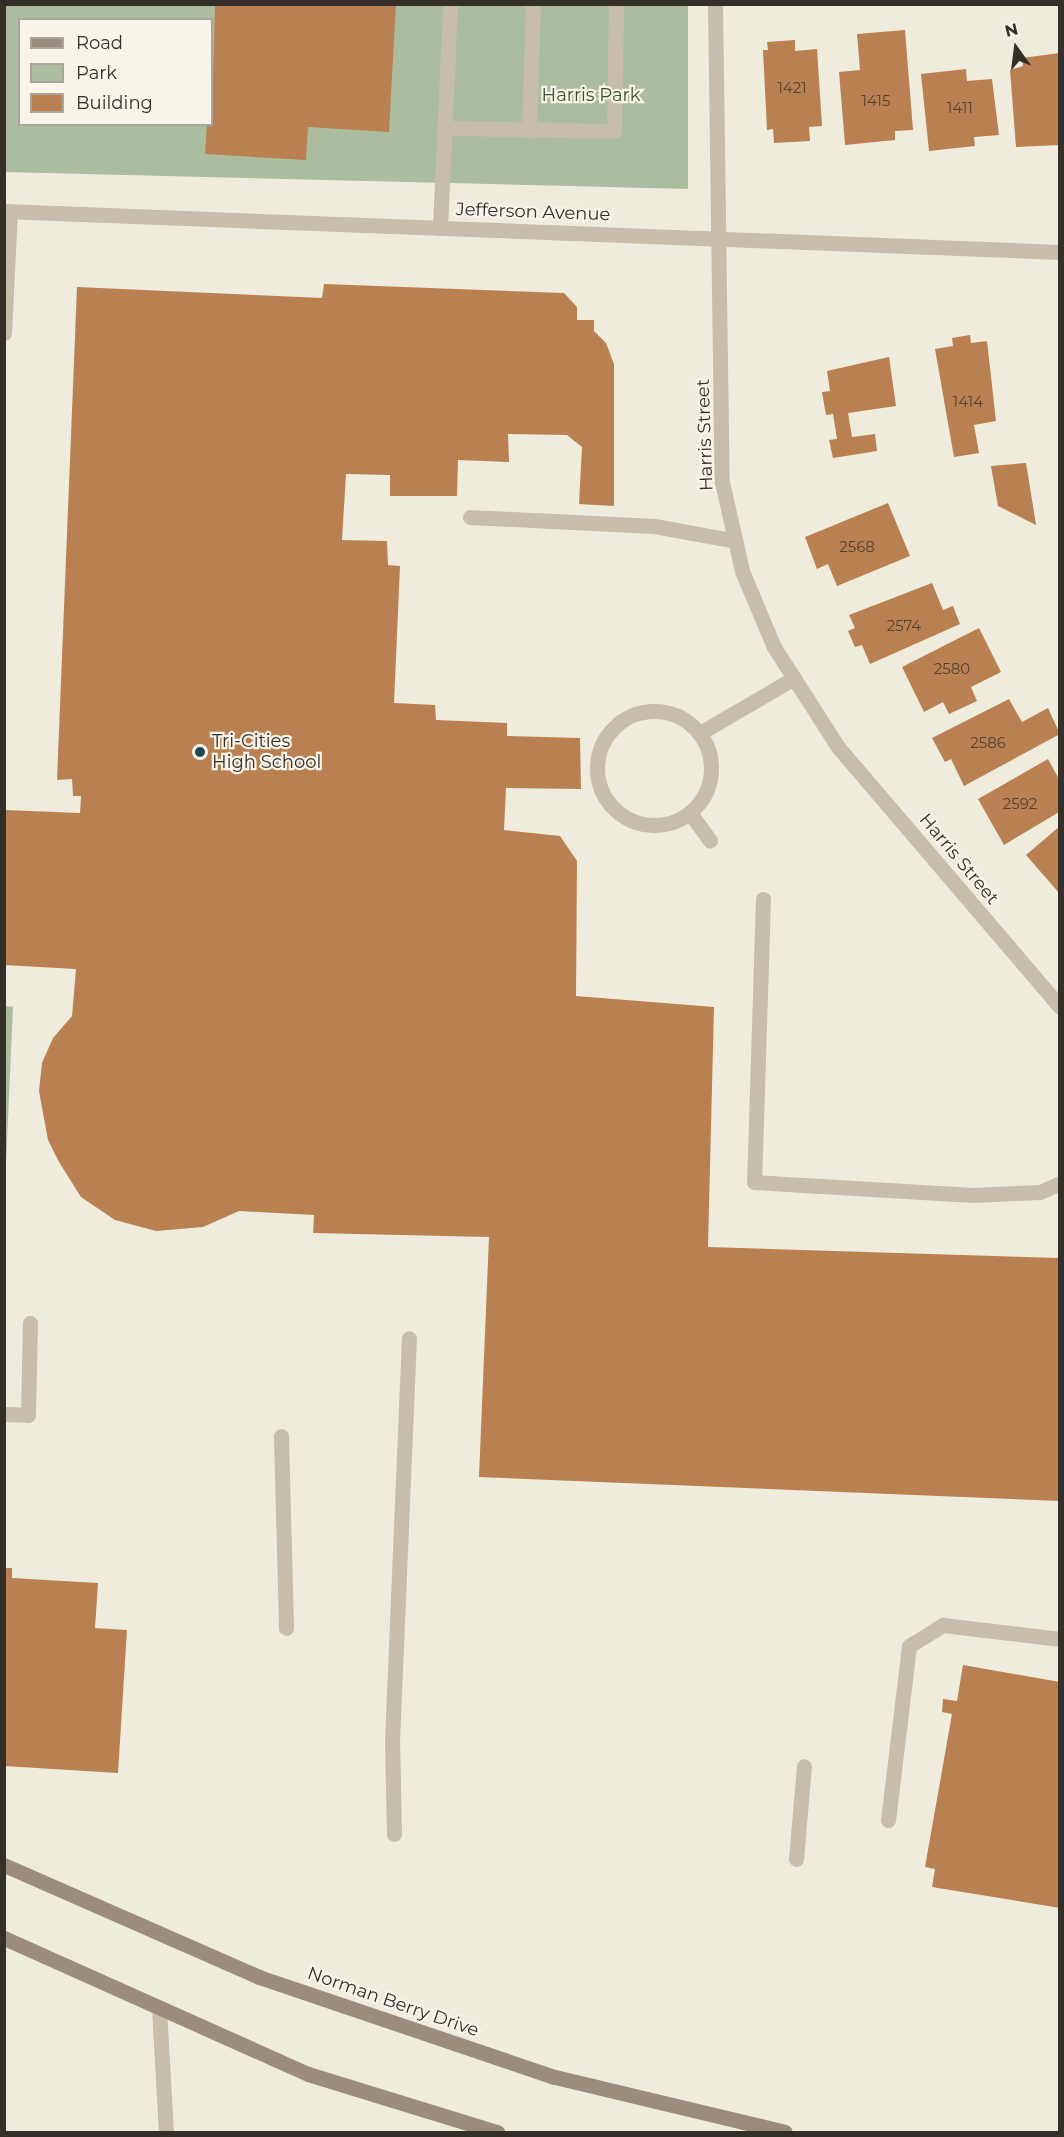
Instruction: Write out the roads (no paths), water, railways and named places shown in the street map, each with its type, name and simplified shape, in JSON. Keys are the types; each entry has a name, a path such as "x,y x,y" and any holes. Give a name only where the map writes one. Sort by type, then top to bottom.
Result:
{"main road":[{"name":"Norman Berry Drive","path":"4,1865 259,1977 555,2077 785,2133"},
{"path":"4,1938 308,2074 497,2133"}],"street":[{"path":"440,228 450,4"},
{"path":"529,131 532,4"},
{"path":"446,128 614,131 616,4"},
{"name":"Harris Street","path":"715,4 722,482 742,571 774,647 838,747 1059,1007"},
{"path":"4,333 7,211"},
{"name":"Jefferson Avenue","path":"7,211 1059,252"},
{"path":"470,517 654,526 736,542"},
{"path":"700,733 794,678"},
{"path":"666,711 681,716 700,733 712,770 702,801 690,813 660,825 627,819 604,796 597,764 608,734 634,714 666,711"},
{"path":"690,813 710,841"},
{"path":"763,899 754,1182 973,1195 1040,1192 1059,1183"},
{"path":"4,1414 28,1415 30,1323"},
{"path":"394,1834 392,1742 409,1338"},
{"path":"281,1436 286,1628"},
{"path":"888,1820 909,1646 943,1624 1059,1639"},
{"path":"796,1859 804,1766"},
{"path":"159,2008 166,2133"}],"place":[{"name":"Tri-Cities High School","path":"200,752"}],"park label":[{"name":"Harris Park","path":"591,95"}]}
